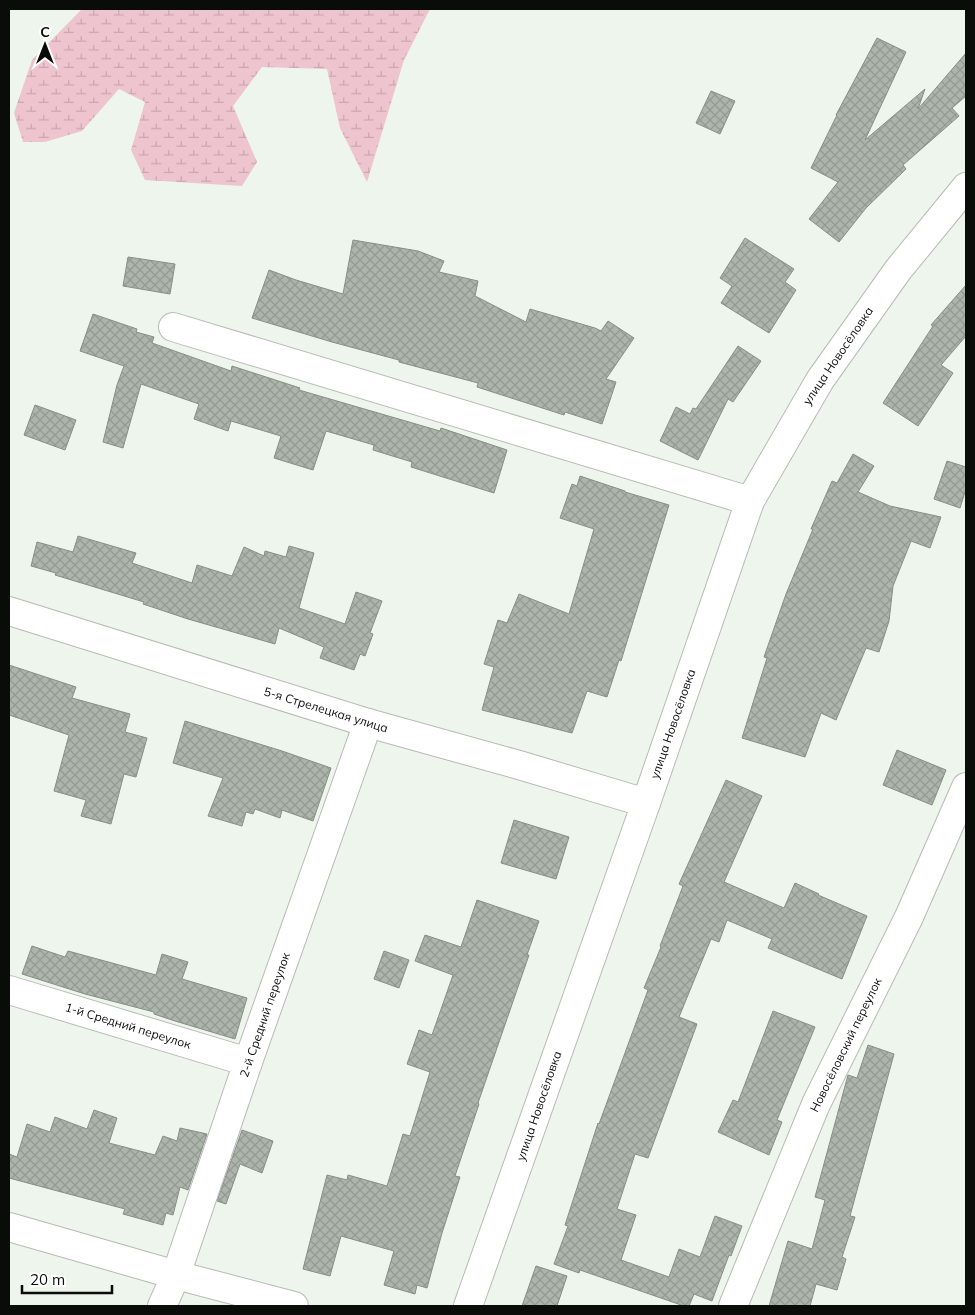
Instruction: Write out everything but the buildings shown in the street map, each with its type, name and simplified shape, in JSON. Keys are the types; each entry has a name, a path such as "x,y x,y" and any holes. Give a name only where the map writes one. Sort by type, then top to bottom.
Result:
{"street":[{"name":"улица Новосёловка","path":"468,1306 646,803 750,501 820,380 898,270 966,187"},
{"path":"173,327 750,501"},
{"name":"5-я Стрелецкая улица","path":"9,611 368,723 646,803"},
{"name":"2-й Средний переулок","path":"162,1306 176,1275 248,1062 368,723"},
{"name":"Новосёловский переулок","path":"733,1306 816,1104 909,917 966,787"},
{"name":"1-й Средний переулок","path":"9,990 248,1062"},
{"path":"9,1227 176,1275 294,1306"}],"green space":[{"path":"82,9 430,9 404,60 367,182 340,128 327,69 262,67 233,106 257,162 242,186 145,180 131,150 145,102 119,89 82,131 45,142 23,142 14,113 32,60"}]}
